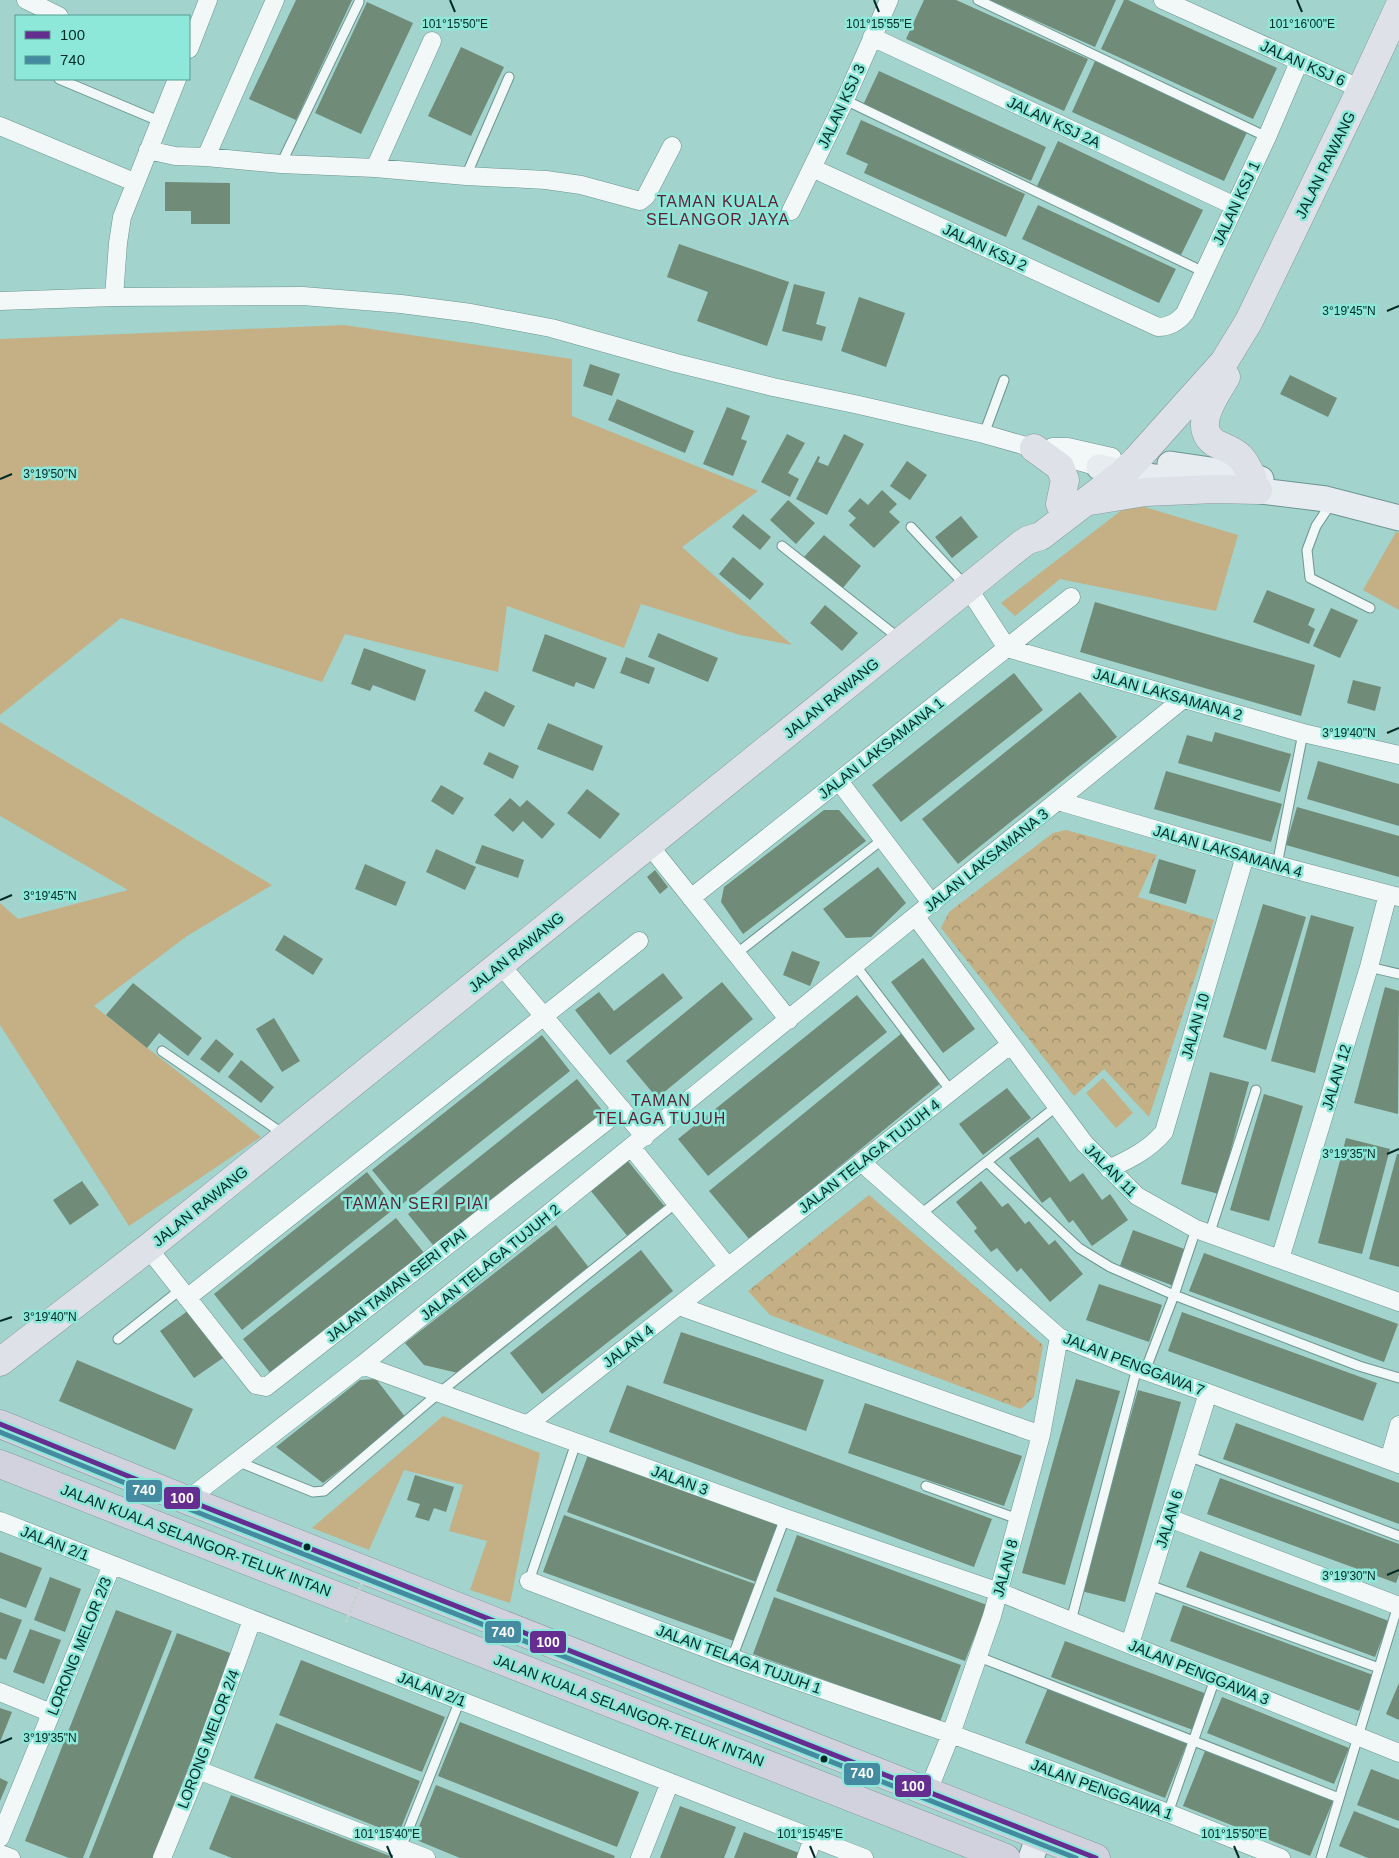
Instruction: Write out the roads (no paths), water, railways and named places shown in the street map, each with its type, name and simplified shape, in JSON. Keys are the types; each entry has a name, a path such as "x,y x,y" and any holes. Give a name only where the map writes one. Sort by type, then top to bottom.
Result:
{"highway":[{"path":"0,1424 187,1500 928,1791 1029,1840 1096,1858"},
{"path":"0,1449 33,1463 103,1504"},
{"name":"JALAN KUALA SELANGOR-TELUK INTAN","path":"0,1464 1005,1858"}],"main road":[{"name":"JALAN RAWANG","path":"0,1362 148,1248 1028,540 1041,536 1068,514 1072,503 1118,464 1157,414 1222,344 1249,321 1399,7"},
{"path":"1034,448 1060,467 1066,480 1072,503 1145,492 1215,490 1255,483 1240,456 1213,442 1205,426 1205,416 1210,406 1248,340 1249,321"}],"street":[{"path":"26,0 58,15"},
{"path":"206,157 275,0"},
{"name":"JALAN KSJ 3","path":"791,211 845,100 889,0"},
{"name":"JALAN KSJ 6","path":"1163,0 1361,89"},
{"path":"190,45 204,3"},
{"name":"JALAN KSJ 2A","path":"872,37 1235,206"},
{"path":"375,168 432,41"},
{"name":"JALAN KSJ 1","path":"1158,326 1165,327 1180,320 1185,313 1267,137 1299,62"},
{"path":"114,297 122,217 134,182 177,80"},
{"path":"0,126 134,182"},
{"path":"148,150 175,156 281,164 375,168 466,176 546,180 580,185 640,201 646,196 672,146"},
{"name":"JALAN KSJ 2","path":"812,168 1158,326"},
{"path":"0,301 114,297 303,296 401,304 471,313 551,328 676,363 773,387 984,434 1034,448 1118,464 1255,483 1399,518"},
{"path":"968,588 1007,648"},
{"name":"JALAN LAKSAMANA 1","path":"691,898 1071,598"},
{"name":"JALAN LAKSAMANA 2","path":"1007,648 1303,733 1399,755"},
{"name":"JALAN LAKSAMANA 3","path":"789,1020 1183,699"},
{"path":"839,781 932,904"},
{"name":"JALAN LAKSAMANA 4","path":"1058,801 1277,866 1393,895"},
{"path":"649,845 789,1020"},
{"name":"JALAN 10","path":"1110,1169 1154,1144 1164,1132 1245,856"},
{"name":"JALAN 12","path":"1280,1259 1369,967 1393,895"},
{"name":"JALAN 11","path":"916,917 1085,1144 1136,1196 1203,1230 1399,1302"},
{"path":"184,1294 639,941"},
{"path":"500,964 622,1109 638,1142 676,1203 728,1267"},
{"name":"JALAN TELAGA TUJUH 2","path":"187,1500 362,1365 789,1020"},
{"name":"JALAN TELAGA TUJUH 4","path":"728,1267 1010,1045"},
{"name":"JALAN TAMAN SERI PIAI","path":"148,1248 256,1385 266,1387 622,1109"},
{"name":"JALAN PENGGAWA 7","path":"861,1162 1059,1337 1394,1462"},
{"name":"JALAN 4","path":"527,1425 728,1267"},
{"path":"679,1306 1042,1435"},
{"name":"JALAN 8","path":"928,1791 979,1657 999,1592 1042,1435 1059,1337"},
{"name":"JALAN 3","path":"362,1365 785,1518 999,1592"},
{"name":"JALAN 6","path":"1130,1644 1208,1393"},
{"path":"1394,1462 1399,1425"},
{"path":"1169,1518 1399,1604"},
{"name":"JALAN 2/1","path":"0,1521 864,1858"},
{"name":"LORONG MELOR 2/3","path":"0,1838 112,1565"},
{"name":"JALAN TELAGA TUJUH 1","path":"529,1581 732,1658 951,1734"},
{"name":"JALAN PENGGAWA 3","path":"999,1592 1399,1753"},
{"name":"LORONG MELOR 2/4","path":"162,1858 198,1770 252,1620"},
{"path":"0,1692 51,1712"},
{"name":"JALAN PENGGAWA 1","path":"951,1734 1168,1813 1280,1858"},
{"path":"198,1770 399,1853 426,1858"},
{"path":"640,1858 670,1782"},
{"path":"806,1858 813,1838"},
{"path":"1005,1858 1029,1840"},
{"path":"0,1854 11,1858"}],"lane":[{"path":"978,0 1267,137"},
{"path":"281,164 359,2"},
{"path":"466,176 508,77"},
{"path":"61,80 159,121"},
{"path":"845,100 1204,272"},
{"path":"984,434 1004,380"},
{"path":"1329,500 1316,526 1308,550 1310,578 1370,608"},
{"path":"911,527 968,588"},
{"path":"782,546 902,641"},
{"path":"1277,866 1303,733"},
{"path":"736,954 883,839"},
{"path":"856,966 951,1091"},
{"path":"1369,967 1399,974"},
{"path":"162,1051 287,1136"},
{"path":"1072,1621 1141,1369 1203,1230 1256,1090"},
{"path":"921,1214 1058,1106"},
{"path":"987,1162 1079,1248 1110,1267 1174,1295 1359,1366 1399,1378"},
{"path":"238,1462 313,1492 324,1491 439,1393 676,1203"},
{"path":"118,1339 184,1294"},
{"path":"529,1581 576,1443"},
{"path":"1188,1456 1399,1536"},
{"path":"926,1486 1018,1519"},
{"path":"732,1658 785,1518"},
{"path":"1149,1585 1379,1668"},
{"path":"1321,1858 1399,1604"},
{"path":"979,1657 1339,1798"},
{"path":"1168,1813 1215,1679"},
{"path":"399,1853 460,1700"}],"district":[{"name":"TAMAN KUALA SELANGOR JAYA","path":"718,210"},
{"name":"TAMAN TELAGA TUJUH","path":"661,1109"},
{"name":"TAMAN SERI PIAI","path":"416,1203"}]}
